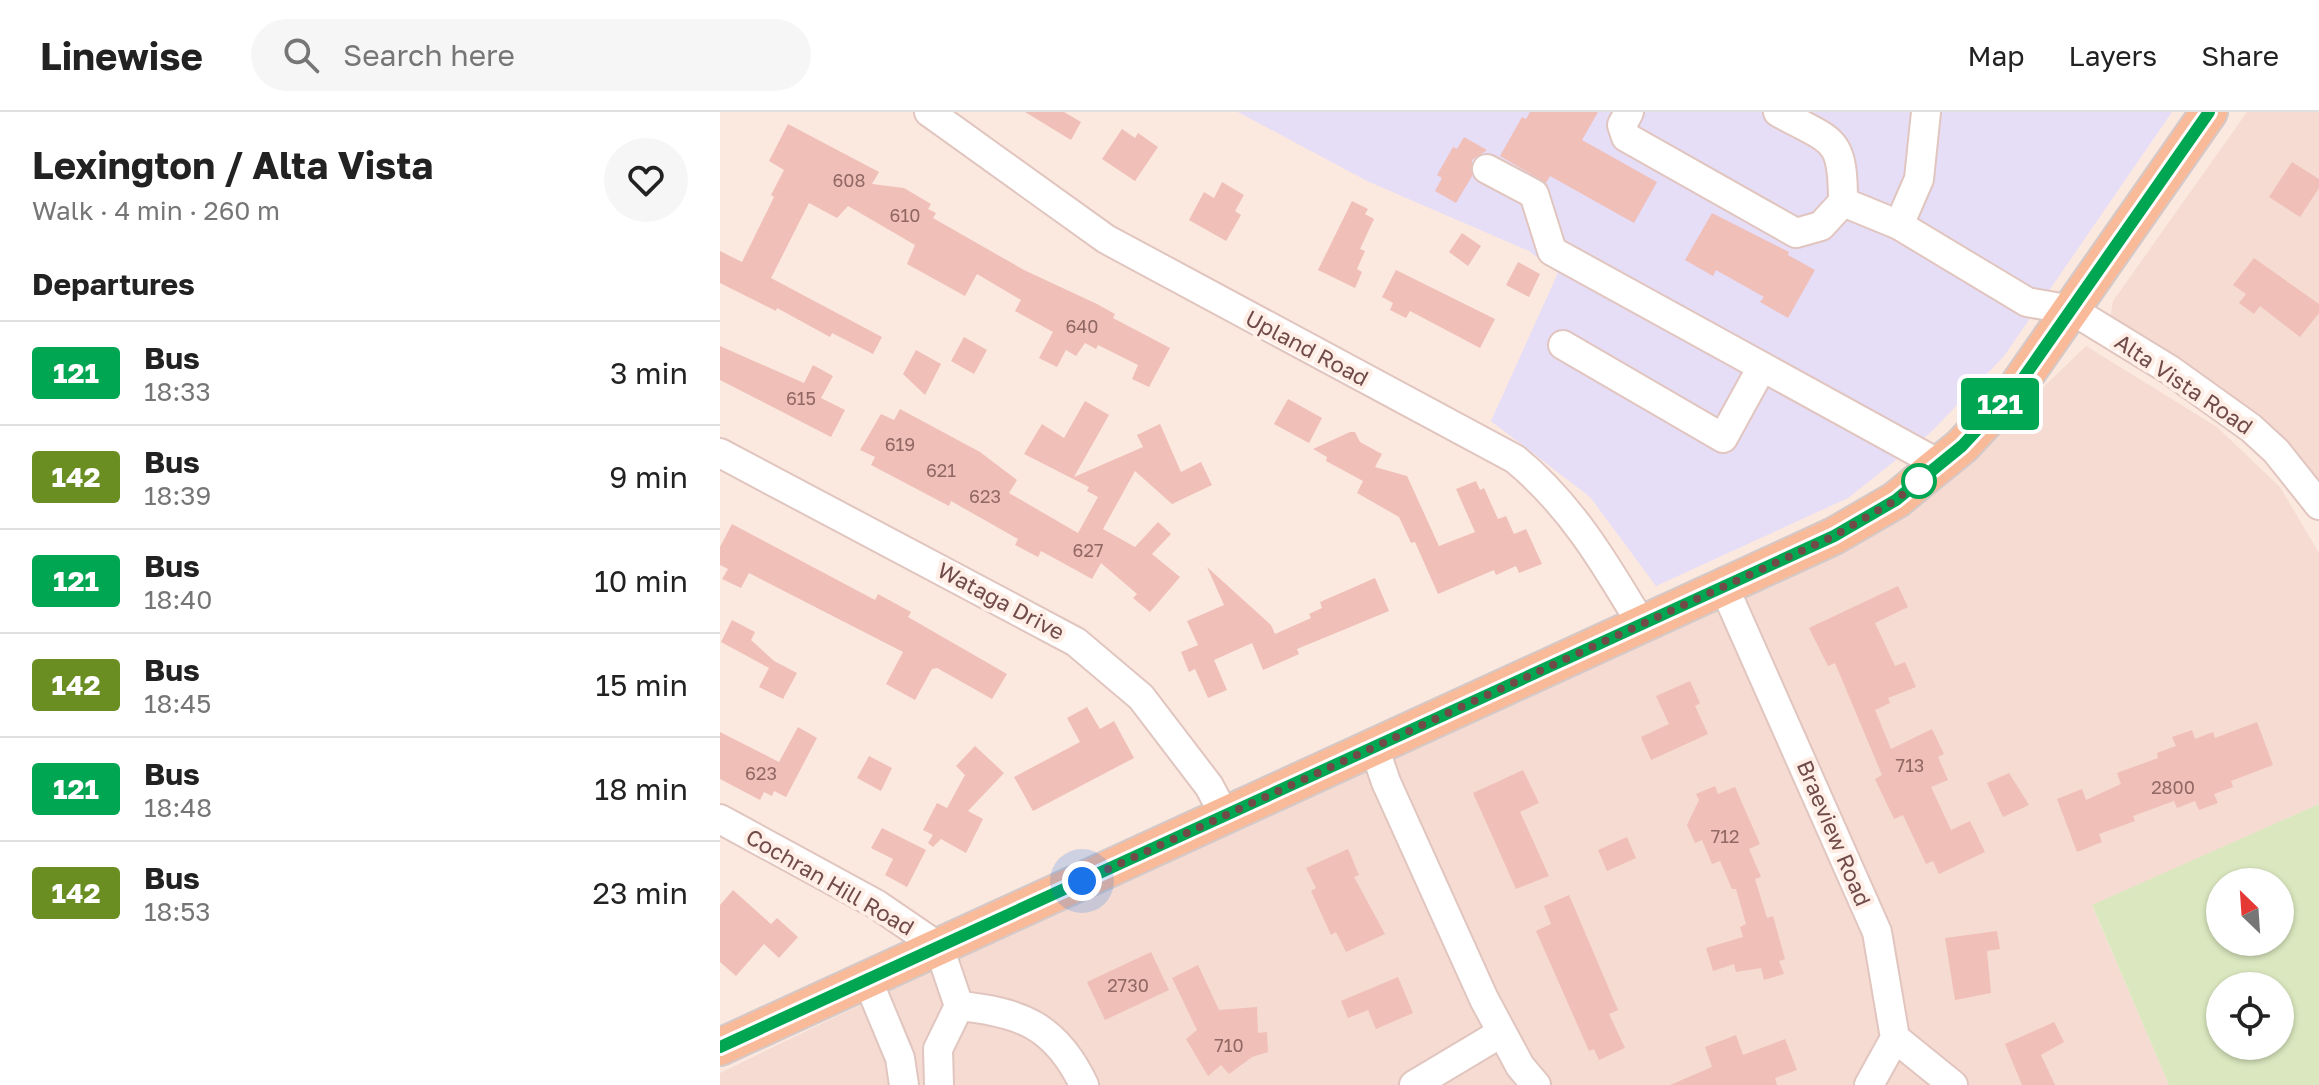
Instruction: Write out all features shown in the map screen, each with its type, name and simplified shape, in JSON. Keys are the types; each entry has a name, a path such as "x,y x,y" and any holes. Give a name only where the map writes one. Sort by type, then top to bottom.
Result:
{"main road":[{"path":"720,1047 1834,536 1896,500 1962,446 2017,387 2209,112"}],"street":[{"name":"Upland Road","path":"929,112 1106,239 1515,459 1552,491 1587,533 1642,625"},
{"path":"1629,112 1622,125 1626,137 1796,233 1821,226 1843,202 1843,160 1834,144 1778,112"},
{"path":"1899,225 1919,179 1926,112"},
{"path":"1487,169 1534,194 1552,251 1939,464"},
{"path":"1843,202 1899,225 2027,302 2072,310"},
{"name":"Alta Vista Road","path":"2072,310 2170,370 2251,428 2276,451 2319,505"},
{"path":"1563,345 1723,438 1762,367"},
{"name":"Wataga Drive","path":"720,453 1076,642 1141,697 1209,786 1225,816"},
{"name":"Braeview Road","path":"1724,587 1877,932 1895,1038"},
{"path":"1374,747 1386,782 1501,1033 1520,1066 1536,1085"},
{"name":"Cochran Hill Road","path":"720,819 876,904 939,947"},
{"path":"939,947 959,1006 938,1049 939,1085"},
{"path":"868,981 900,1058 904,1085"},
{"path":"959,1006 989,1009 1025,1019 1056,1039 1073,1062 1084,1085"},
{"path":"1414,1085 1501,1033"},
{"path":"1869,1085 1895,1038 1953,1085"}],"shaded area":[{"path":"1238,112 2172,112 2004,356 1931,432 1848,498 1656,586 1590,497 1491,421 1558,273 1529,251 1367,181"},
{"path":"2247,112 2319,112 2319,485 2283,442 2236,400 2110,320 2113,301"},
{"path":"2086,346 2217,427 2280,487 2319,553 2319,804 2092,906 2169,1085 720,1085 720,1073 1027,924 1921,505"}],"green space":[{"path":"2319,804 2319,1085 2169,1085 2092,905"}],"building":[{"path":"1025,112 1064,112 1081,122 1071,140"},
{"path":"1530,112 1598,112 1582,140 1657,182 1634,223 1550,176 1546,183 1500,156 1522,117 1526,119"},
{"path":"788,124 879,172 872,184 904,188 931,204 928,209 936,213 933,218 1024,270 1097,304 1115,314 1113,318 1170,348 1149,387 1132,379 1138,365 1098,345 1096,349 1085,343 1076,356 1066,350 1057,367 1039,358 1053,332 1015,311 1021,300 977,274 965,296 907,264 915,245 848,206 837,218 809,203 771,278 882,337 873,354 832,333 830,337 777,308 776,311 720,283 720,251 742,262 774,197 771,195 784,170 769,161"},
{"path":"1122,129 1135,138 1138,133 1158,147 1135,181 1102,159"},
{"path":"1464,137 1487,150 1472,160 1472,176 1456,203 1435,191 1442,178 1437,175 1453,147 1457,149"},
{"path":"2292,162 2319,179 2319,188 2300,217 2269,197"},
{"path":"1222,182 1244,195 1235,211 1241,215 1226,241 1189,220 1204,192 1214,198"},
{"path":"1352,201 1368,209 1365,214 1374,219 1360,249 1365,251 1357,269 1362,272 1355,288 1318,270"},
{"path":"1712,213 1789,252 1788,255 1815,270 1788,318 1760,302 1764,297 1716,270 1713,276 1685,260"},
{"path":"1462,233 1481,246 1468,266 1449,252"},
{"path":"2254,258 2319,304 2319,313 2300,337 2260,306 2254,314 2239,303 2246,294 2233,285"},
{"path":"1518,262 1540,274 1529,297 1506,285"},
{"path":"1396,270 1495,319 1480,348 1410,311 1406,318 1390,310 1393,303 1382,297"},
{"path":"964,337 987,350 974,374 951,361"},
{"path":"720,346 804,383 813,365 833,376 821,398 845,410 831,437 720,380"},
{"path":"916,350 941,364 925,395 903,374"},
{"path":"1288,399 1322,418 1309,443 1274,424"},
{"path":"1085,401 1109,415 1074,477 1143,447 1137,435 1160,424 1181,472 1201,462 1212,485 1172,504 1135,471 1103,529 1135,547 1158,522 1171,534 1152,554 1180,577 1150,612 1133,598 1137,594 1101,563 1092,579 1041,551 1038,557 1015,545 1018,539 951,501 949,506 871,465 875,457 860,450 881,414 894,420 900,409 980,452 1017,480 1009,493 1078,533 1098,497 1087,491 1089,487 1024,454 1042,424 1064,438"},
{"path":"1355,432 1360,442 1382,454 1375,467 1407,476 1439,546 1475,532 1456,489 1476,481 1480,490 1484,488 1498,519 1506,516 1514,534 1526,529 1542,564 1519,573 1516,566 1496,575 1494,570 1438,594 1415,542 1411,543 1399,517 1357,493 1363,481 1326,461 1327,457 1313,449"},
{"path":"732,524 875,600 878,594 911,612 908,617 1007,674 992,699 937,668 932,669 915,700 886,684 903,652 749,573 741,588 722,579 728,569 720,565 720,547"},
{"path":"1207,567 1271,625 1275,634 1311,618 1309,614 1322,608 1320,602 1375,578 1389,611 1297,649 1299,654 1263,670 1252,643 1214,660 1227,690 1208,698 1195,669 1189,672 1181,652 1198,645 1187,621 1224,605"},
{"path":"1898,586 1908,607 1875,623 1895,666 1905,662 1916,687 1888,698 1890,703 1875,710 1891,749 1932,729 1944,754 1938,757 1948,780 1931,787 1951,830 1970,821 1985,852 1939,874 1933,861 1926,864 1903,815 1894,819 1875,779 1882,775 1835,663 1828,666 1809,628"},
{"path":"732,620 755,632 751,640 774,661 797,673 783,699 759,687 769,668 721,642"},
{"path":"1690,681 1700,703 1695,706 1708,734 1651,760 1641,737 1669,724 1656,696"},
{"path":"1087,707 1100,729 1114,721 1134,758 1033,811 1014,777 1080,742 1067,718"},
{"path":"2257,722 2273,765 2231,781 2233,787 2214,794 2218,803 2199,810 2195,801 2177,808 2174,801 2133,816 2135,821 2099,834 2102,842 2077,852 2057,799 2082,789 2086,800 2121,784 2117,773 2158,758 2157,753 2176,746 2172,737 2192,730 2195,739 2213,732 2215,738"},
{"path":"798,727 817,738 786,797 774,791 772,796 764,792 760,800 720,779 720,732 779,762"},
{"path":"975,746 1004,773 968,811 983,819 966,853 941,839 933,847 928,843 933,835 923,830 937,803 947,808 965,775 956,766"},
{"path":"869,756 892,768 881,791 857,778"},
{"path":"1523,770 1539,803 1520,812 1549,876 1516,889 1473,793"},
{"path":"2009,773 2029,805 2003,817 1987,783"},
{"path":"1715,786 1718,794 1735,787 1760,844 1749,849 1761,877 1755,879 1767,918 1773,916 1785,959 1779,961 1784,974 1764,980 1761,968 1736,972 1734,964 1713,971 1706,948 1743,937 1740,927 1746,924 1736,889 1732,889 1720,861 1712,864 1702,840 1695,843 1687,825 1699,800 1696,794"},
{"path":"882,828 926,850 907,887 885,875 893,859 871,848"},
{"path":"1627,837 1636,858 1607,871 1598,850"},
{"path":"1348,849 1359,875 1354,877 1385,934 1346,952 1336,932 1331,935 1311,891 1316,888 1306,868"},
{"path":"733,890 771,924 777,918 798,937 779,958 764,944 736,976 720,962 720,905"},
{"path":"1569,895 1618,1010 1609,1014 1625,1048 1599,1060 1594,1049 1589,1051 1536,931 1551,924 1544,906"},
{"path":"1997,931 2000,949 1987,951 1991,993 1955,1000 1945,938"},
{"path":"1151,952 1169,990 1105,1020 1087,982"},
{"path":"1198,965 1219,1010 1257,1007 1258,1033 1267,1032 1268,1052 1252,1057 1229,1074 1221,1065 1208,1076 1186,1039 1197,1030 1172,978"},
{"path":"1398,977 1413,1013 1376,1029 1368,1010 1348,1018 1341,1001"},
{"path":"2054,1022 2064,1042 2041,1055 2055,1085 2022,1085 2005,1044"},
{"path":"1736,1035 1743,1055 1785,1039 1797,1070 1775,1078 1777,1085 1670,1085 1712,1067 1705,1047"}],"bus line":[{"name":"121","path":"720,1047 1834,536 1896,500 1962,446 2017,387 2209,112"}],"route":[{"path":"1082,881 1834,536 1896,500 1919,481"}]}
